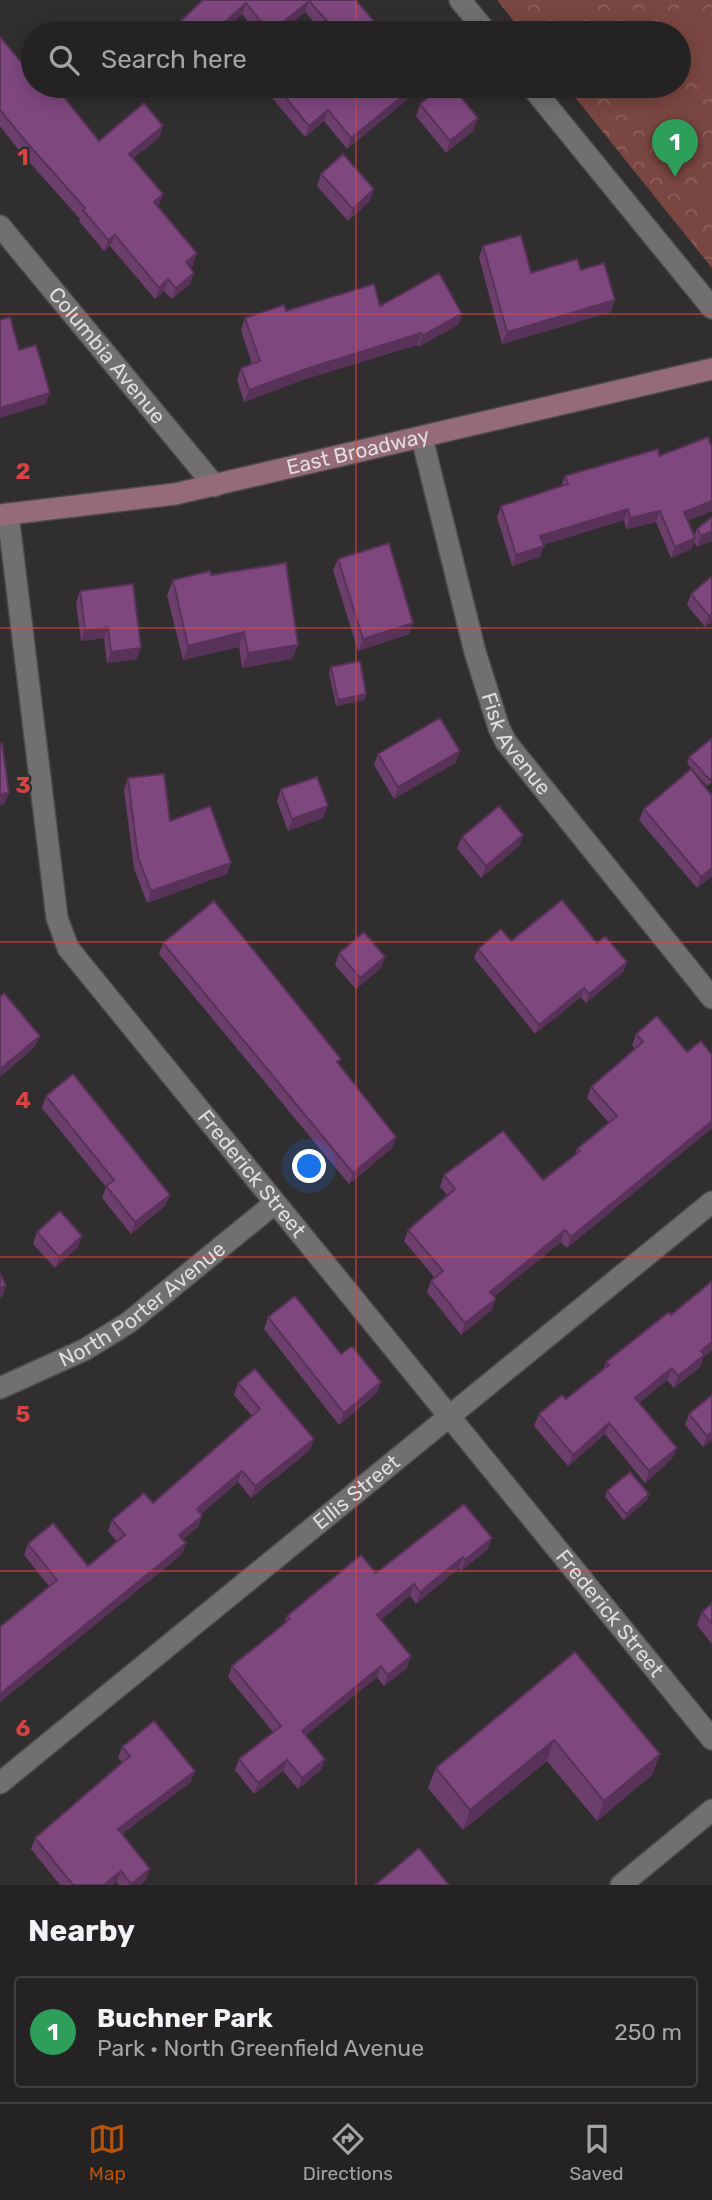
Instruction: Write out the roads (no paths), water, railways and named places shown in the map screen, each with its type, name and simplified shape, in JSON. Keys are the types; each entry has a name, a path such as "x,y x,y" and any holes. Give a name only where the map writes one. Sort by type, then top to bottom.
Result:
{"main road":[{"name":"East Broadway","path":"4,515 175,494 215,486 712,369"}],"street":[{"path":"460,0 478,21"},
{"path":"541,98 712,308"},
{"name":"Columbia Avenue","path":"0,226 215,486"},
{"name":"Fisk Avenue","path":"422,438 475,652 499,728 506,741 712,998"},
{"name":"Frederick Street","path":"4,515 61,933 68,948 712,1739"},
{"name":"Ellis Street","path":"0,1783 712,1202"},
{"name":"North Porter Avenue","path":"0,1388 83,1350 128,1323 275,1203"},
{"path":"621,1885 712,1810"}],"place":[{"name":"Buchner Park","path":"675,177"}]}
